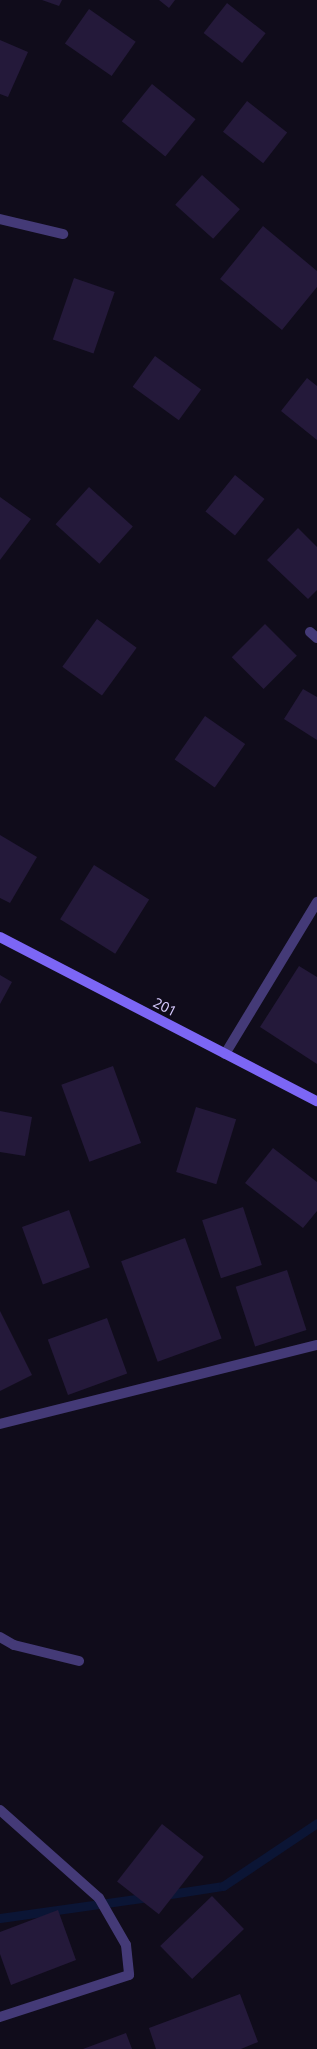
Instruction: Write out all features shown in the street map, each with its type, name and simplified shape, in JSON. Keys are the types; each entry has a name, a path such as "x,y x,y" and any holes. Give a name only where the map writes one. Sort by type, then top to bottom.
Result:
{"street":[{"path":"0,219 63,234"},
{"path":"225,1054 317,902"},
{"name":"201","path":"0,937 317,1101"},
{"path":"0,1424 317,1345"},
{"path":"0,1637 14,1645 79,1661"},
{"path":"0,1810 99,1898 126,1945 129,1975 0,2017"}],"building":[{"path":"42,0 62,0 59,6"},
{"path":"159,0 175,0 169,8"},
{"path":"227,3 266,33 242,63 204,33"},
{"path":"89,9 136,42 112,76 65,43"},
{"path":"0,40 28,52 8,97 0,94"},
{"path":"152,84 196,119 165,157 122,121"},
{"path":"247,101 287,132 263,163 223,132"},
{"path":"202,175 240,209 213,239 175,205"},
{"path":"263,226 317,271 317,287 282,330 220,279"},
{"path":"74,278 115,292 93,353 53,339"},
{"path":"155,356 201,390 179,420 133,387"},
{"path":"307,378 317,386 317,440 281,411"},
{"path":"235,475 265,499 235,535 205,512"},
{"path":"89,487 133,526 99,564 56,524"},
{"path":"0,497 31,519 0,560"},
{"path":"298,528 317,547 317,590 308,599 267,560"},
{"path":"97,619 137,648 102,696 62,667"},
{"path":"265,624 297,656 264,689 232,657"},
{"path":"303,689 317,697 317,740 284,719"},
{"path":"205,716 245,744 215,788 175,759"},
{"path":"0,835 37,857 10,903 0,898"},
{"path":"94,865 149,899 115,954 60,919"},
{"path":"299,966 317,977 317,1064 260,1027"},
{"path":"0,975 12,982 0,1004"},
{"path":"113,1066 141,1143 89,1162 61,1085"},
{"path":"196,1107 236,1119 216,1184 176,1172"},
{"path":"0,1111 32,1117 25,1156 0,1152"},
{"path":"273,1148 317,1182 317,1211 303,1228 245,1183"},
{"path":"243,1207 262,1265 221,1278 202,1220"},
{"path":"69,1210 90,1267 43,1284 22,1227"},
{"path":"185,1238 222,1339 158,1362 121,1261"},
{"path":"287,1270 306,1330 255,1347 236,1287"},
{"path":"0,1311 32,1375 0,1391"},
{"path":"107,1318 127,1373 68,1395 48,1340"},
{"path":"162,1824 204,1857 159,1914 117,1882"},
{"path":"212,1896 244,1929 192,1979 160,1946"},
{"path":"58,1910 76,1960 11,1985 0,1954 0,1932"},
{"path":"240,1994 258,2042 241,2049 156,2049 149,2028"},
{"path":"126,2033 132,2049 83,2049"}],"waterway":[{"path":"164,1895 223,1886 317,1823"},
{"path":"0,1918 149,1897"}]}
